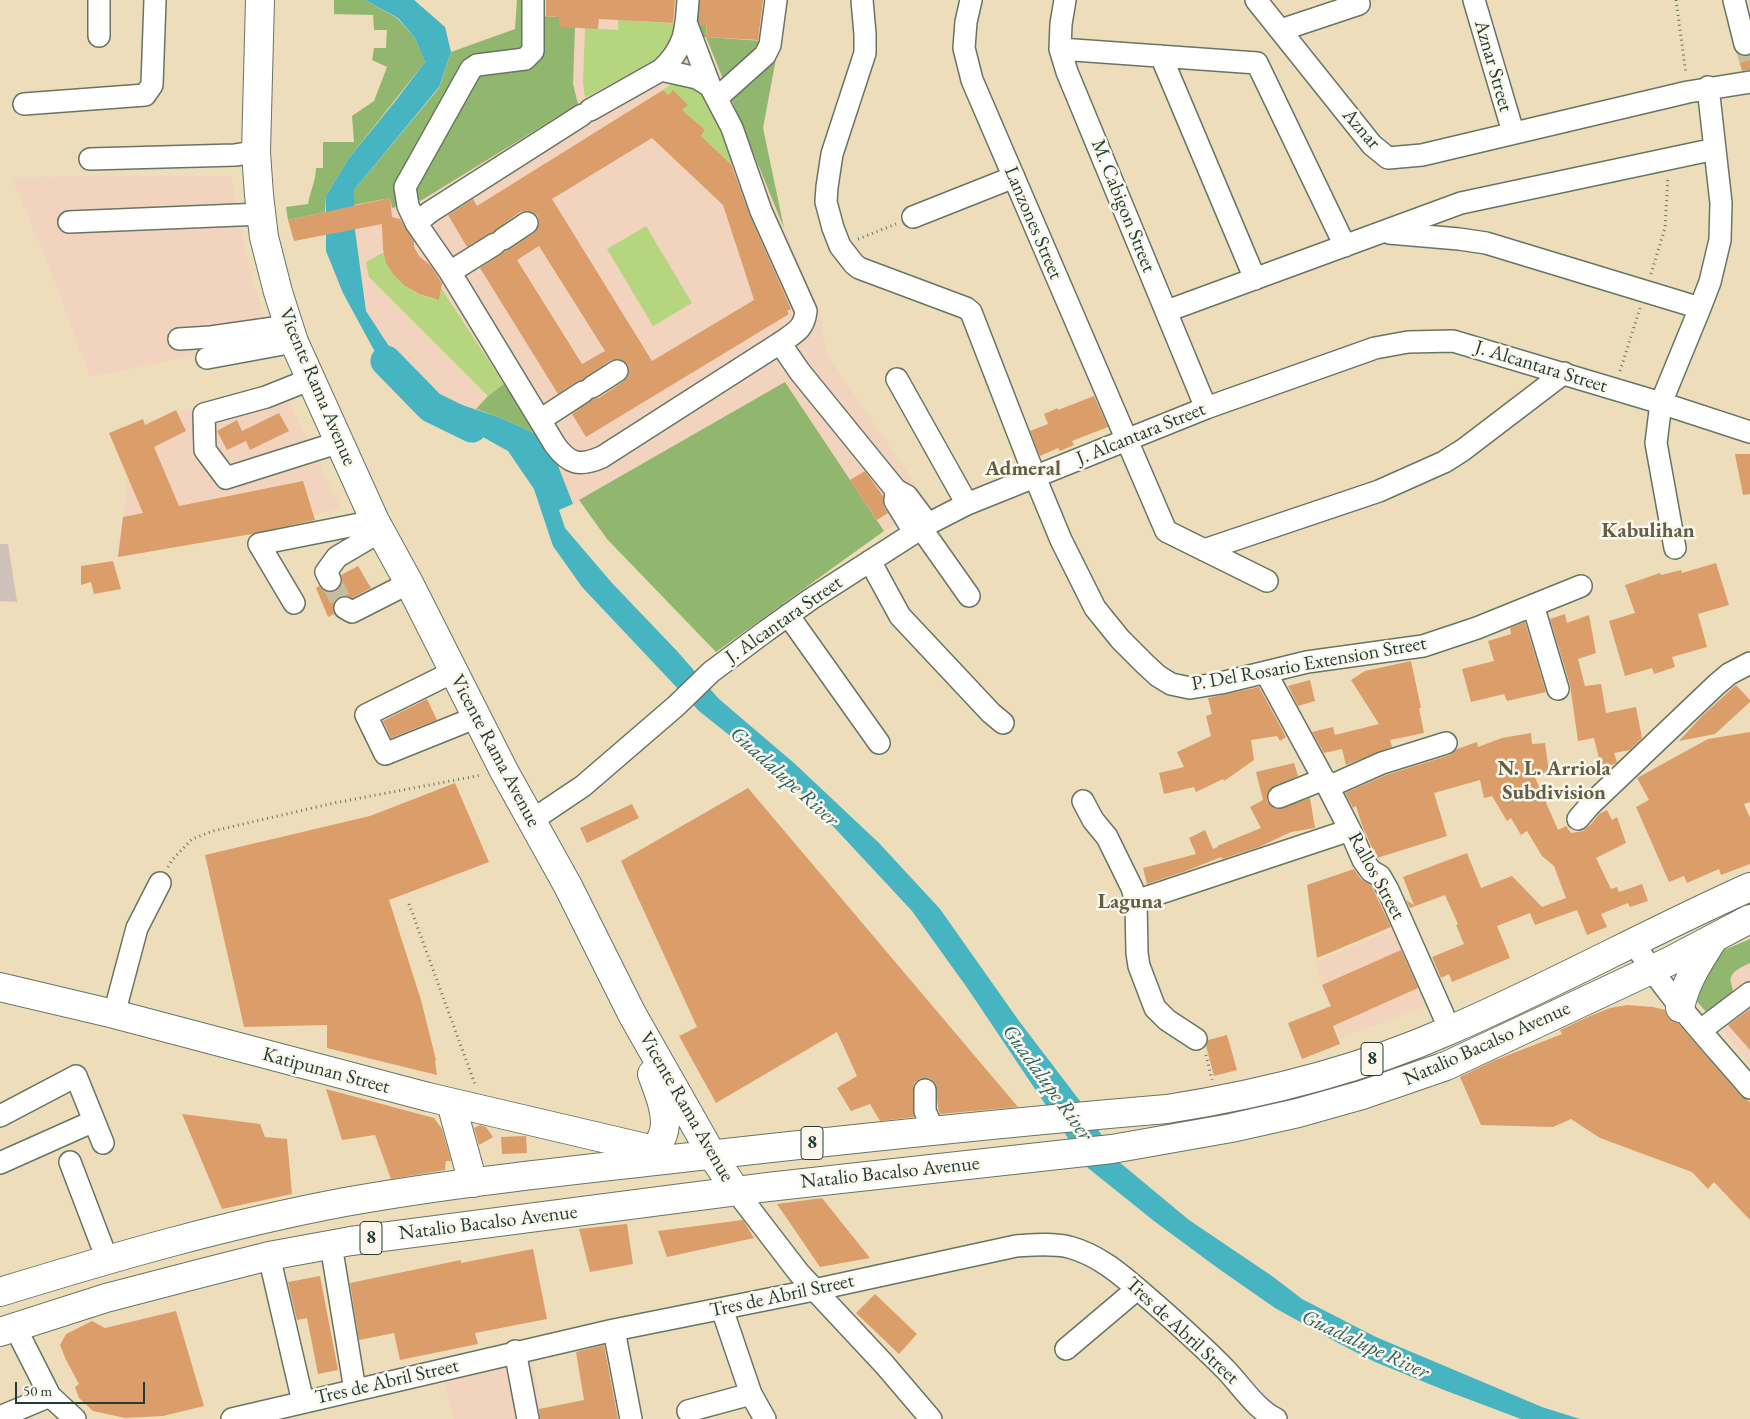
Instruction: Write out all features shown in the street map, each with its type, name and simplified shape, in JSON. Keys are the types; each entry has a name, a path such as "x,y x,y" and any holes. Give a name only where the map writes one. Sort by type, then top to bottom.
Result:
{"main road":[{"name":"Vicente Rama Avenue","path":"260,0 256,152 259,195 264,237 291,334 378,526 504,771 568,886 632,1014 712,1155 736,1191"},
{"name":"Natalio Bacalso Avenue","path":"0,1293 108,1259 327,1206 645,1157 712,1155 1091,1115 1167,1109 1218,1101 1288,1085 1364,1062 1450,1030 1750,886"},
{"name":"Natalio Bacalso Avenue","path":"8,1329 106,1298 269,1256 331,1244 736,1191 1112,1148 1231,1128 1298,1113 1362,1095 1446,1066 1650,970 1750,919"},
{"path":"1680,1008 1684,989 1690,976 1715,937"},
{"name":"Katipunan Street","path":"0,986 485,1111 645,1157"},
{"path":"632,1014 663,1108 664,1133 660,1142 645,1157"},
{"path":"451,1103 473,1184"},
{"path":"1041,1156 1044,1120"},
{"path":"919,1170 923,1133"},
{"path":"0,1293 8,1329"}],"street":[{"path":"99,0 100,36"},
{"path":"24,104 145,95 152,85 155,0"},
{"path":"533,0 533,51 524,59 477,65 471,69 405,187 408,206 416,223 450,272 564,458 580,462 592,461 602,457 784,350 805,321 806,312 762,211 732,128 714,92 687,25"},
{"path":"416,223 430,212 586,113 661,70 670,62 683,41 687,25 688,0"},
{"path":"714,92 765,55 770,44 776,0"},
{"name":"P. Del Rosario Extension Street","path":"862,0 865,34 864,54 832,154 827,187 826,202 832,228 840,246 859,268 966,308 971,312 1061,540 1095,608 1120,639 1158,676 1171,684 1190,688 1266,673 1303,654 1423,646 1476,628 1581,586"},
{"name":"Lanzones Street","path":"971,0 966,22 964,48 966,64 1166,531 1267,581"},
{"name":"M. Cabigon Street","path":"1065,0 1061,24 1060,49 1071,81 1206,408"},
{"name":"Aznar","path":"1256,0 1372,145 1388,158 1422,155 1512,132 1698,90 1750,82"},
{"path":"1281,30 1359,4 1357,0"},
{"name":"Aznar Street","path":"1474,0 1512,132"},
{"path":"1734,0 1746,44"},
{"path":"1060,49 1257,63 1345,246"},
{"path":"1161,56 1255,279"},
{"path":"661,70 697,78 714,92"},
{"path":"1675,548 1656,444 1661,402 1710,282 1720,240 1722,203 1715,149 1698,90"},
{"path":"1166,312 1461,203 1715,149"},
{"path":"90,159 235,155 256,152"},
{"path":"913,217 1014,177"},
{"path":"69,222 262,214"},
{"path":"450,272 527,223"},
{"path":"1381,232 1459,238 1486,243 1700,308"},
{"path":"179,339 291,334"},
{"path":"207,358 291,334"},
{"name":"J. Alcantara Street","path":"530,820 583,786 676,706 711,672 788,615 921,528 967,504 1206,408 1375,348 1408,342 1453,341 1564,373 1614,390 1661,402 1750,432"},
{"path":"784,350 896,490 895,501 921,528 969,596"},
{"path":"540,420 617,371"},
{"path":"1204,550 1379,491 1444,462 1463,450 1564,373"},
{"path":"311,379 266,397 204,414 205,450 226,478 340,442"},
{"path":"897,380 967,504"},
{"path":"330,580 326,572 337,557 378,526"},
{"path":"294,603 259,544 378,526"},
{"path":"870,560 900,616 991,713 1003,723"},
{"path":"345,608 352,612 409,583"},
{"path":"1532,605 1558,689"},
{"path":"788,615 879,743"},
{"path":"1578,818 1716,685 1729,674 1750,663"},
{"path":"454,672 366,715 385,754 477,717"},
{"name":"Rallos Street","path":"1266,673 1326,783 1363,860 1371,871 1380,876 1388,890 1450,1030"},
{"path":"1279,797 1446,743"},
{"path":"1084,801 1094,820 1108,837 1132,888 1136,901 1139,966 1155,1008 1167,1020 1196,1039"},
{"path":"1136,901 1350,830"},
{"path":"114,1014 137,928 160,883"},
{"path":"1634,943 1650,970 1680,1008 1750,1088"},
{"path":"1701,1030 1750,993"},
{"path":"0,1116 76,1076 104,1142"},
{"path":"923,1133 925,1090"},
{"path":"0,1163 94,1121"},
{"path":"70,1162 108,1259"},
{"name":"Vicente Rama Avenue","path":"736,1191 814,1290 884,1364 931,1419"},
{"path":"331,1244 355,1390"},
{"name":"Tres de Abril Street","path":"232,1419 614,1330 814,1290 1016,1246 1039,1244 1057,1244 1086,1253 1103,1261 1171,1318 1225,1369 1270,1417"},
{"path":"269,1256 303,1402"},
{"path":"1066,1350 1137,1289"},
{"path":"722,1309 751,1394 765,1419"},
{"path":"8,1329 50,1396 75,1419"},
{"path":"614,1330 631,1419"},
{"path":"515,1352 528,1419"},
{"path":"688,1411 751,1394"},
{"path":"0,1417 50,1396"}],"path":[{"path":"1676,0 1698,90"},
{"path":"1614,390 1665,228 1669,159"},
{"path":"840,246 913,217"},
{"path":"160,883 172,860 192,839 212,832 334,803 504,771"},
{"path":"410,904 485,1111"},
{"path":"1196,1039 1202,1041 1218,1101"}],"shaded area":[{"path":"517,0 787,0 763,128 784,228 819,309 827,354 929,504 884,531 785,382 573,504 555,458 498,417 441,398 398,360 366,311 355,230 354,190 439,88 451,52 515,29"},
{"path":"231,176 248,262 270,340 90,377 49,267 11,177"},
{"path":"279,381 341,509 118,557 128,476 109,433"},
{"path":"0,544 8,544 17,602 0,601"},
{"path":"1400,926 1437,1002 1340,1038 1314,963"},
{"path":"1750,939 1750,1063 1692,996"},
{"path":"532,1360 544,1419 453,1419 444,1379"}],"green space":[{"path":"334,0 365,0 397,18 415,38 425,62 349,158 326,196 325,212 288,220 286,207 308,204 316,168 323,168 323,142 354,142 352,116 374,101 387,67 372,60 374,48 386,48 387,30 374,30 373,15 334,14"},
{"path":"517,0 543,0 542,16 559,17 575,28 573,84 578,104 422,200 392,208 390,198 354,205 354,190 439,88 451,52 515,29"},
{"path":"694,0 708,0 706,37 697,37"},
{"path":"765,0 787,0 763,128 784,228 706,37 762,41"},
{"path":"618,20 681,24 661,57 585,98 583,83 585,28 618,30"},
{"path":"673,83 692,83 708,98 736,168 701,136 705,130 682,110 687,105 672,91 668,95 663,90"},
{"path":"646,226 692,303 653,326 607,249"},
{"path":"384,252 392,271 413,291 439,300 441,288 504,384 488,396 369,277 366,262"},
{"path":"785,382 884,531 716,652 607,539 579,500"},
{"path":"504,384 538,432 536,434 476,409 488,396"},
{"path":"1750,939 1750,963 1734,973 1731,979 1732,995 1710,1016 1692,996 1705,958"}],"water":[{"path":"365,0 414,0 445,27 451,52 439,87 354,190 355,230 366,311 398,360 441,398 498,417 536,434 555,458 573,504 559,510 565,528 612,583 677,651 719,699 794,763 879,843 940,909 1019,1021 1080,1101 1118,1161 1189,1220 1272,1276 1302,1299 1376,1337 1542,1407 1580,1419 1521,1419 1375,1362 1275,1308 1154,1221 1088,1168 968,989 912,911 803,794 699,711 582,587 553,546 534,489 508,451 436,411 375,352 343,293 326,251 326,196 349,158 425,62 415,38 398,18"}],"building":[{"path":"546,0 675,0 673,23 599,19 598,29 559,27 559,17 546,16"},
{"path":"700,0 763,0 758,40 706,37 707,25 700,25 699,21"},
{"path":"1737,53 1742,56 1750,55 1750,70 1742,71"},
{"path":"663,90 668,95 673,90 688,105 682,110 705,130 701,136 731,164 750,216 791,309 787,311 789,314 586,437 572,414 624,381 628,377 628,365 622,360 611,360 558,394 480,268 534,233 538,228 538,216 532,212 520,212 493,232 467,247 448,215 473,199 477,206","holes":["652,138 723,205 754,300 652,361 552,199","539,246 605,351 582,364 517,260"]},
{"path":"390,198 392,217 400,219 414,241 414,247 419,256 431,266 442,283 439,300 419,294 405,286 394,275 386,263 383,249 382,224 294,241 288,220"},
{"path":"1094,396 1108,427 1072,441 1074,445 1060,451 1058,448 1040,456 1030,431 1048,424 1044,414"},
{"path":"176,410 186,431 154,447 179,506 303,481 315,520 252,534 118,557 123,517 143,513 109,433 143,419 145,425"},
{"path":"279,413 289,431 250,450 246,441 227,450 217,431 237,420 242,431"},
{"path":"1735,454 1750,454 1750,494 1743,495"},
{"path":"865,471 883,496 884,507 888,513 877,520 850,480"},
{"path":"113,561 121,589 94,594 91,582 81,585 81,566"},
{"path":"1716,563 1729,605 1698,614 1707,647 1672,657 1675,667 1654,674 1652,668 1625,676 1609,621 1635,613 1625,585 1660,573 1661,575 1681,570 1682,573"},
{"path":"358,566 371,588 352,598 345,596 338,598 334,602 334,614 328,617 316,588 319,586 329,592 336,591 341,586 341,575"},
{"path":"1565,614 1567,623 1589,615 1596,653 1578,659 1585,686 1601,684 1606,713 1636,707 1642,738 1630,750 1614,753 1617,762 1615,764 1601,767 1594,738 1578,741 1570,685 1550,619"},
{"path":"1525,622 1546,692 1507,701 1504,694 1471,702 1462,669 1494,661 1488,641 1511,634 1510,628"},
{"path":"1411,661 1424,733 1390,740 1392,747 1346,765 1342,749 1324,753 1312,732 1333,727 1335,735 1379,724 1351,680 1365,671"},
{"path":"1310,680 1315,701 1298,706 1288,686"},
{"path":"1736,685 1750,702 1715,734 1679,741 1702,716"},
{"path":"1259,687 1286,737 1280,741 1277,736 1251,740 1254,760 1224,781 1223,779 1196,792 1194,787 1164,794 1159,773 1184,767 1177,752 1211,736 1206,716 1212,714 1208,698"},
{"path":"427,699 437,720 391,738 383,721"},
{"path":"1750,732 1750,802 1744,804 1750,818 1750,864 1721,875 1719,869 1687,883 1684,876 1669,882 1636,807 1649,800 1637,778 1708,739"},
{"path":"1531,733 1532,744 1545,743 1549,772 1534,775 1558,830 1566,826 1571,833 1583,831 1599,814 1607,810 1612,820 1617,817 1626,843 1596,858 1611,889 1617,887 1619,892 1642,884 1648,901 1630,907 1628,903 1601,914 1607,927 1587,935 1577,910 1535,925 1530,913 1497,926 1510,958 1452,982 1449,974 1441,978 1432,957 1464,944 1456,925 1458,924 1445,895 1410,908 1406,900 1414,905 1403,877 1467,853 1481,888 1512,876 1542,907 1566,898 1554,866 1542,856 1527,831 1521,835 1511,818 1507,821 1492,796 1484,798 1480,780 1434,793 1447,836 1377,858 1363,828 1356,806 1353,808 1345,793 1386,775 1450,755 1457,749 1477,742 1478,747 1502,738"},
{"path":"1294,763 1298,776 1270,789 1267,801 1272,807 1278,809 1310,798 1315,828 1291,832 1259,847 1222,859 1221,857 1147,884 1143,868 1196,854 1189,838 1205,830 1213,849 1261,828 1250,807 1263,800 1256,772"},
{"path":"455,783 489,862 389,900 421,1000 436,1060 437,1075 327,1048 327,1025 244,1027 205,855 370,816"},
{"path":"748,788 1018,1107 940,1114 936,1084 931,1079 925,1078 919,1079 914,1083 914,1117 880,1121 870,1104 851,1111 837,1088 857,1076 837,1032 716,1103 679,1036 697,1027 621,861"},
{"path":"632,804 639,818 587,843 580,828"},
{"path":"1354,869 1361,879 1371,885 1391,927 1317,958 1307,885"},
{"path":"1401,950 1418,988 1333,1026 1340,1044 1302,1059 1288,1023 1331,1006 1322,985"},
{"path":"1627,1005 1665,1010 1669,1019 1678,1023 1741,1096 1750,1102 1750,1220 1714,1182 1708,1189 1692,1172 1600,1138 1571,1119 1553,1127 1481,1125 1460,1077 1493,1061 1562,1034 1560,1030 1590,1016 1610,1008"},
{"path":"1750,1009 1750,1050 1728,1025"},
{"path":"1227,1035 1237,1070 1214,1076 1206,1046 1208,1040"},
{"path":"326,1089 434,1118 442,1129 451,1161 446,1161 445,1170 391,1179 375,1135 342,1140"},
{"path":"182,1114 260,1124 265,1137 287,1139 292,1194 222,1209"},
{"path":"480,1125 486,1127 493,1137 479,1145 474,1128"},
{"path":"526,1136 527,1153 502,1154 501,1137"},
{"path":"822,1198 870,1258 820,1267 777,1204"},
{"path":"743,1220 754,1238 667,1257 658,1231"},
{"path":"627,1224 633,1264 590,1272 579,1229"},
{"path":"533,1249 547,1319 475,1333 478,1344 400,1360 394,1333 359,1340 350,1283 461,1260 461,1263"},
{"path":"320,1276 338,1370 318,1374 307,1318 297,1320 288,1282"},
{"path":"875,1294 917,1334 899,1354 856,1313"},
{"path":"176,1311 204,1406 163,1416 125,1418 93,1411 79,1398 75,1387 79,1384 60,1345 66,1334 92,1321 105,1328"},
{"path":"604,1345 618,1419 540,1419 539,1409 584,1400 576,1352"}],"waterway":[{"name":"Guadalupe River","path":"386,361 431,407 472,427"}],"tunnel":[{"path":"1745,44 1750,60"},
{"path":"330,580 345,608"}],"district":[{"name":"Admeral","path":"1023,469"},
{"name":"Kabulihan","path":"1648,531"},
{"name":"N. L. Arriola Subdivision","path":"1554,781"},
{"name":"Laguna","path":"1130,902"}]}
